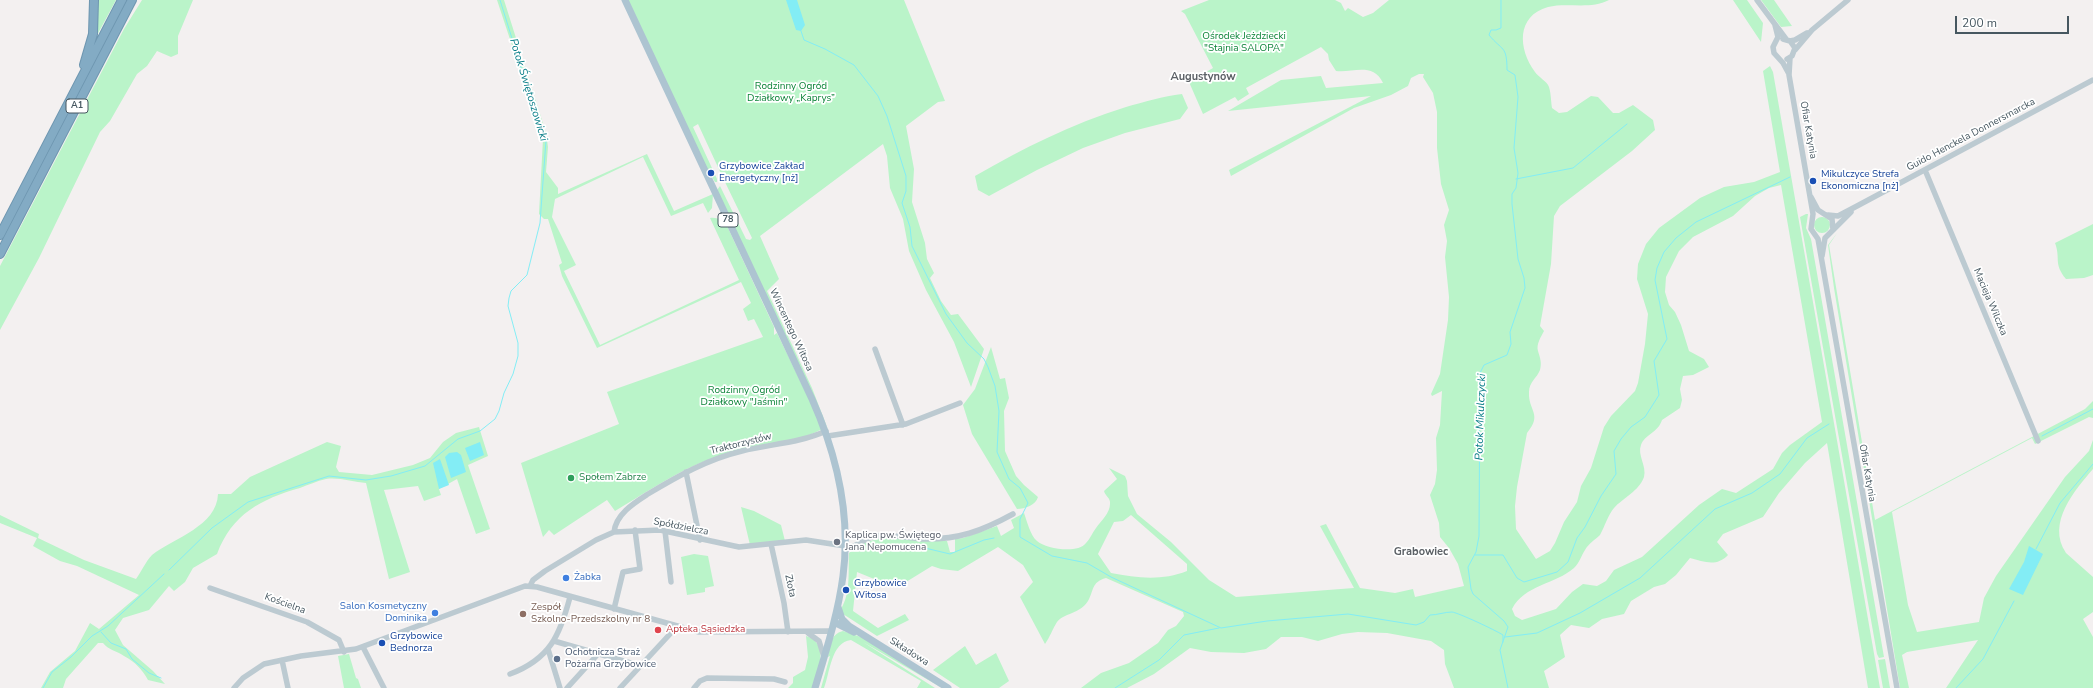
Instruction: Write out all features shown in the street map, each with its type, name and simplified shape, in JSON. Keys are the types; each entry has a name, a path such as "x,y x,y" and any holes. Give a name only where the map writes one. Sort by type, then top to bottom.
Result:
{"highway":[{"path":"77,87 93,34 94,0"},
{"name":"A1","path":"0,235 122,0"},
{"name":"A1","path":"0,254 132,0"},
{"path":"116,32 139,0"}],"main road":[{"name":"Wincentego Witosa","path":"625,0 827,434 842,491 845,521 845,548 843,578 838,607 815,688"},
{"name":"Składowa","path":"838,607 842,619 848,628"},
{"name":"Składowa","path":"834,622 860,633 948,688"},
{"path":"829,638 837,631 848,628"}],"street":[{"path":"1757,0 1795,50"},
{"path":"1776,42 1781,39 1795,40 1812,30 1848,0"},
{"path":"1775,25 1778,37 1773,48 1774,53 1780,59 1790,58 1812,30"},
{"name":"Ofiar Katynia","path":"1790,58 1789,75 1813,214 1811,229 1815,234 1821,261 1897,688"},
{"name":"Ofiar Katynia","path":"1780,59 1789,75"},
{"name":"Guido Henckela Donnersmarcka","path":"1826,215 1838,216 2093,80"},
{"name":"Macieja Wilczka","path":"1925,170 2038,441"},
{"name":"Ofiar Katynia","path":"1809,189 1816,207 1833,222 1833,230 1827,236 1823,244 1821,261"},
{"name":"Guido Henckela Donnersmarcka","path":"1833,230 1857,206"},
{"path":"1812,220 1817,215 1826,215"},
{"path":"1815,234 1820,237 1827,236"},
{"path":"875,349 903,425"},
{"name":"Traktorzystów","path":"614,532 616,526 630,506 686,472 709,461 737,452 827,434 903,425 960,404"},
{"path":"686,472 700,540"},
{"path":"845,548 866,539 878,536 926,539 956,538 988,527 1013,514"},
{"path":"614,609 623,572 640,569 635,530"},
{"name":"Spółdzielcza","path":"530,586 532,580 545,571 596,540 614,532 635,530 664,531 700,540 739,547 806,540 845,548"},
{"path":"664,531 671,582"},
{"name":"Złota","path":"771,544 784,603 788,632"},
{"path":"234,688 243,678 259,666 309,655 344,652 363,647 518,588 530,586 704,633 828,631 829,638 824,643 819,641"},
{"name":"Kościelna","path":"210,588 308,622 339,640 344,652"},
{"path":"510,674 531,665 554,642 563,624 570,597"},
{"path":"821,630 834,622"},
{"path":"620,688 670,634 675,626"},
{"path":"803,632 813,635 819,641 824,657"},
{"path":"554,642 641,666"},
{"path":"363,647 384,688"},
{"path":"548,649 560,688"},
{"path":"567,688 598,654"},
{"path":"282,660 288,688"},
{"path":"694,688 700,681 707,678 774,680 785,682"}],"green space":[{"path":"96,0 116,0 95,39"},
{"path":"142,0 193,0 178,36 178,54 171,57 157,51 147,66 137,74 110,121 100,132 39,258 0,330 0,266 124,29"},
{"name":"Rodzinny Ogród Działkowy \"Jaśmin\"","path":"497,0 504,0 546,133 548,147 546,172 558,188 558,194 647,154 674,211 713,194 712,208 708,213 703,203 671,216 643,157 555,199 552,217 576,265 564,271 600,345 739,280 710,218 718,219 728,228 774,327 774,335 777,333 823,428 822,432 820,430 800,438 736,451 711,459 683,471 615,511 607,500 554,535 549,530 543,537 521,463 619,424 607,392 763,337 754,319 748,321 743,309 751,303 741,282 597,348 562,276 559,265 562,263 548,219 544,219 539,214 543,139"},
{"name":"Rodzinny Ogród Działkowy „Kaprys”","path":"628,0 904,0 945,101 938,102 906,126 914,169 912,202 925,243 927,259 934,273 930,278 941,301 951,315 958,314 984,349 971,387 954,342 926,290 909,251 903,219 890,188 887,156 883,144 760,236 779,279 767,291 812,388 829,432 717,190 720,186 746,239 750,240 752,238 725,182 729,176 723,178 698,124 693,127 717,182 715,182 705,166"},
{"name":"Ośrodek Jeżdziecki \"Stajnia SALOPA\"","path":"1209,0 1335,0 1341,3 1345,11 1348,8 1363,17 1373,13 1389,0 1609,0 1594,5 1563,5 1548,7 1538,11 1530,18 1525,25 1523,34 1525,53 1535,72 1549,87 1552,108 1559,113 1567,112 1591,96 1598,97 1613,113 1619,113 1633,105 1653,120 1655,130 1632,151 1560,206 1554,216 1551,264 1540,326 1544,331 1538,346 1541,367 1529,389 1529,398 1534,412 1534,421 1532,427 1527,433 1515,506 1516,529 1536,559 1550,551 1555,543 1564,522 1577,502 1581,486 1591,468 1604,427 1611,416 1635,391 1638,383 1645,344 1648,314 1637,279 1638,264 1646,244 1659,228 1700,198 1724,187 1754,182 1780,172 1763,71 1770,66 1773,72 1880,688 1868,688 1827,443 1805,463 1779,493 1763,517 1723,534 1717,542 1728,555 1724,559 1710,562 1690,558 1676,575 1665,584 1654,587 1631,601 1624,614 1602,619 1589,628 1571,625 1560,635 1565,657 1544,671 1549,688 1454,688 1445,664 1444,650 1431,641 1387,633 1358,632 1342,634 1318,641 1302,637 1281,637 1266,649 1244,653 1211,652 1190,648 1154,674 1127,688 1081,688 1101,673 1129,663 1158,643 1168,630 1176,626 1184,616 1183,612 1106,578 1095,584 1085,605 1057,622 1045,644 1020,597 1033,582 1023,565 998,547 958,571 941,569 932,566 906,582 884,583 857,572 853,611 878,628 905,614 909,620 877,636 843,614 841,609 848,589 849,553 871,541 896,537 947,541 950,552 955,552 955,539 963,538 997,526 1001,536 1014,528 1011,520 1024,513 1032,535 1041,544 1062,549 1082,546 1109,511 1110,502 1104,491 1117,479 1109,468 1125,476 1127,481 1128,496 1137,514 1171,542 1209,580 1236,597 1354,588 1320,526 1326,524 1360,588 1395,593 1413,589 1415,597 1464,586 1458,564 1449,548 1440,537 1439,523 1430,495 1435,484 1437,470 1436,438 1440,425 1442,391 1432,396 1431,394 1440,374 1448,320 1449,297 1445,257 1447,241 1444,225 1449,210 1441,184 1437,148 1437,112 1433,93 1423,77 1424,74 1419,74 1411,78 1408,86 1391,95 1354,108 1231,176 1229,170 1371,96 1228,111 1281,80 1321,76 1326,88 1383,83 1374,73 1368,71 1336,71 1329,60 1328,54 1321,47 1246,88 1249,94 1238,101 1235,97 1203,114 1189,82 1213,68 1185,14 1181,11","holes":["1781,185 1822,422 1790,445 1782,453 1773,469 1736,493 1722,489 1699,505 1642,557 1614,570 1606,581 1597,586 1583,584 1572,592 1556,609 1522,620 1515,616 1512,609 1517,601 1524,595 1567,573 1578,564 1590,543 1600,535 1614,508 1642,482 1645,473 1640,449 1643,441 1658,428 1662,420 1680,408 1682,400 1680,389 1683,376 1693,375 1709,367 1704,359 1689,351 1681,325 1675,312 1669,305 1665,292 1666,277 1679,251 1693,237 1733,216 1755,196 1769,188","1131,515 1187,564 1187,571 1168,576 1149,578 1111,573 1098,554 1114,522 1123,521"]},
{"path":"1733,0 1747,0 1763,23 1761,42"},
{"path":"1761,0 1774,0 1792,26 1781,27"},
{"path":"1182,94 1188,108 1180,119 1125,133 1083,148 1037,170 989,196 978,190 975,176 1048,137 1086,121 1126,107"},
{"path":"1808,214 1806,228 1811,239 1884,657 1879,658 1877,654 1800,217"},
{"path":"1819,217 1825,217 1830,222 1828,231 1825,233 1819,233 1814,228 1814,222"},
{"path":"2093,224 2093,275 2084,278 2066,279 2058,265 2057,248 2055,243"},
{"path":"1837,233 1829,245 1875,520 2085,409 2093,401 2093,418 2089,417 2035,444 2032,438 1892,512 1908,605 1917,632 1979,622 1984,598 1996,576 2065,477 2089,451 2093,440 2093,469 2071,497 2061,519 2059,530 2061,542 2066,553 2093,577 2093,612 2083,619 2093,637 2093,688 1946,688 1978,640 1907,652 1902,655 1909,688 1900,688 1828,245"},
{"path":"991,347 1000,379 1005,378 1009,398 1004,411 1005,451 1016,476 1038,497 1033,504 1023,508 1017,509 972,434 963,405 975,389"},
{"path":"479,427 488,456 468,465 490,529 476,534 457,479 439,489 441,495 424,501 418,486 384,490 410,572 389,579 366,483 341,479 326,479 286,492 261,503 240,518 223,540 217,554 193,568 185,582 174,591 169,586 149,610 123,618 115,630 123,645 153,671 165,684 148,680 141,669 132,661 107,647 103,643 98,643 66,679 63,688 41,688 50,672 75,651 90,623 99,629 139,595 77,566 60,561 33,546 37,538 0,523 0,515 39,534 38,538 84,560 136,579 152,555 193,530 210,515 216,505 218,494 231,494 250,477 327,442 341,446 336,467 339,472 372,475 413,465 430,458 443,442 456,433"},
{"path":"741,507 754,511 781,525 785,541 750,545"},
{"path":"694,554 708,556 714,586 705,588 705,592 687,595 681,557"},
{"path":"843,631 864,638 942,688 863,642 935,688 917,688 921,681 851,640 844,642 835,652 824,688 821,688 830,656 828,657 831,641 835,635"},
{"path":"806,636 818,645 820,651 819,666 813,688 788,688 793,683 793,677 805,670 808,657"},
{"path":"965,646 976,665 996,653 1009,681 999,688 960,688 933,670"},
{"path":"349,654 356,678 358,679 361,688 344,688 338,656"},
{"path":"1885,659 1890,688 1883,688 1878,660"}],"water":[{"path":"786,0 797,0 805,25 801,31 796,30"},
{"path":"480,442 484,455 470,461 465,448"},
{"path":"457,452 461,455 466,472 451,478 445,457 449,453"},
{"path":"440,459 449,485 439,489 433,463"},
{"path":"2029,546 2043,554 2023,595 2009,589 2024,562"}],"waterway":[{"name":"Potok Świętoszowicki","path":"169,570 212,528 248,502 329,476 366,480 391,476 425,466 458,439 480,431 495,419 504,393 513,374 518,356 518,343 508,306 509,298 511,291 527,275 540,223 546,140 530,96 500,0"},
{"name":"Potok Mikulczycki","path":"1501,0 1501,28 1491,30 1489,35 1505,52 1507,70 1515,75 1518,97 1514,148 1518,173 1516,188 1512,194 1512,204 1518,259 1524,278 1525,288 1510,332 1511,344 1507,355 1484,365 1480,373 1479,536 1476,552 1468,567 1473,594 1504,621 1508,627 1500,650 1508,688"},
{"path":"801,31 804,40 825,49 854,65 878,96 887,116 906,176 906,191 902,203 910,227 912,246 946,314 967,343 984,359 995,386 999,411 997,452 1009,479 1020,488 1028,503 1020,519 1020,537 1052,556 1087,563 1111,577 1221,628 1267,621 1348,614 1416,625 1424,622 1430,615 1452,612 1493,629 1503,635 1503,642"},
{"path":"1516,179 1573,168 1627,124"},
{"path":"1475,555 1503,555 1517,578 1524,582 1557,572 1568,562 1577,538 1585,527 1601,496 1616,474 1614,451 1621,439 1631,427 1645,417 1659,395 1654,361 1667,339 1655,280 1657,268 1664,252 1676,238 1696,222 1790,177"},
{"path":"2042,436 2093,409"},
{"path":"1505,637 1537,633 1580,613 1640,578 1715,509 1752,493 1780,474 1807,438 1829,424"},
{"path":"2036,549 2060,503 2093,464"},
{"path":"925,548 950,554 984,540 994,538"},
{"name":"Potok Świętoszowicki","path":"43,688 52,672 71,657 92,636 108,626 164,574"},
{"path":"1956,688 1983,659 2014,601"},
{"path":"1115,688 1159,660 1184,635 1219,628"},
{"path":"101,632 111,643 126,649 132,659 149,673 161,678"}],"place":[{"name":"Grzybowice Zakład Energetyczny [nż]","path":"711,173"},
{"name":"Mikulczyce Strefa Ekonomiczna [nż]","path":"1813,181"},
{"name":"Społem Zabrze","path":"571,478"},
{"name":"Kaplica pw. Świętego Jana Nepomucena","path":"837,542"},
{"name":"Żabka","path":"566,578"},
{"name":"Grzybowice Witosa","path":"846,590"},
{"name":"Salon Kosmetyczny Dominika","path":"435,613"},
{"name":"Zespół Szkolno-Przedszkolny nr 8","path":"523,614"},
{"name":"Apteka Sąsiedzka","path":"658,630"},
{"name":"Grzybowice Bednorza","path":"382,643"},
{"name":"Ochotnicza Straż Pożarna Grzybowice","path":"557,659"}],"district":[{"name":"Augustynów","path":"1203,77"},
{"name":"Grabowiec","path":"1421,552"}]}
